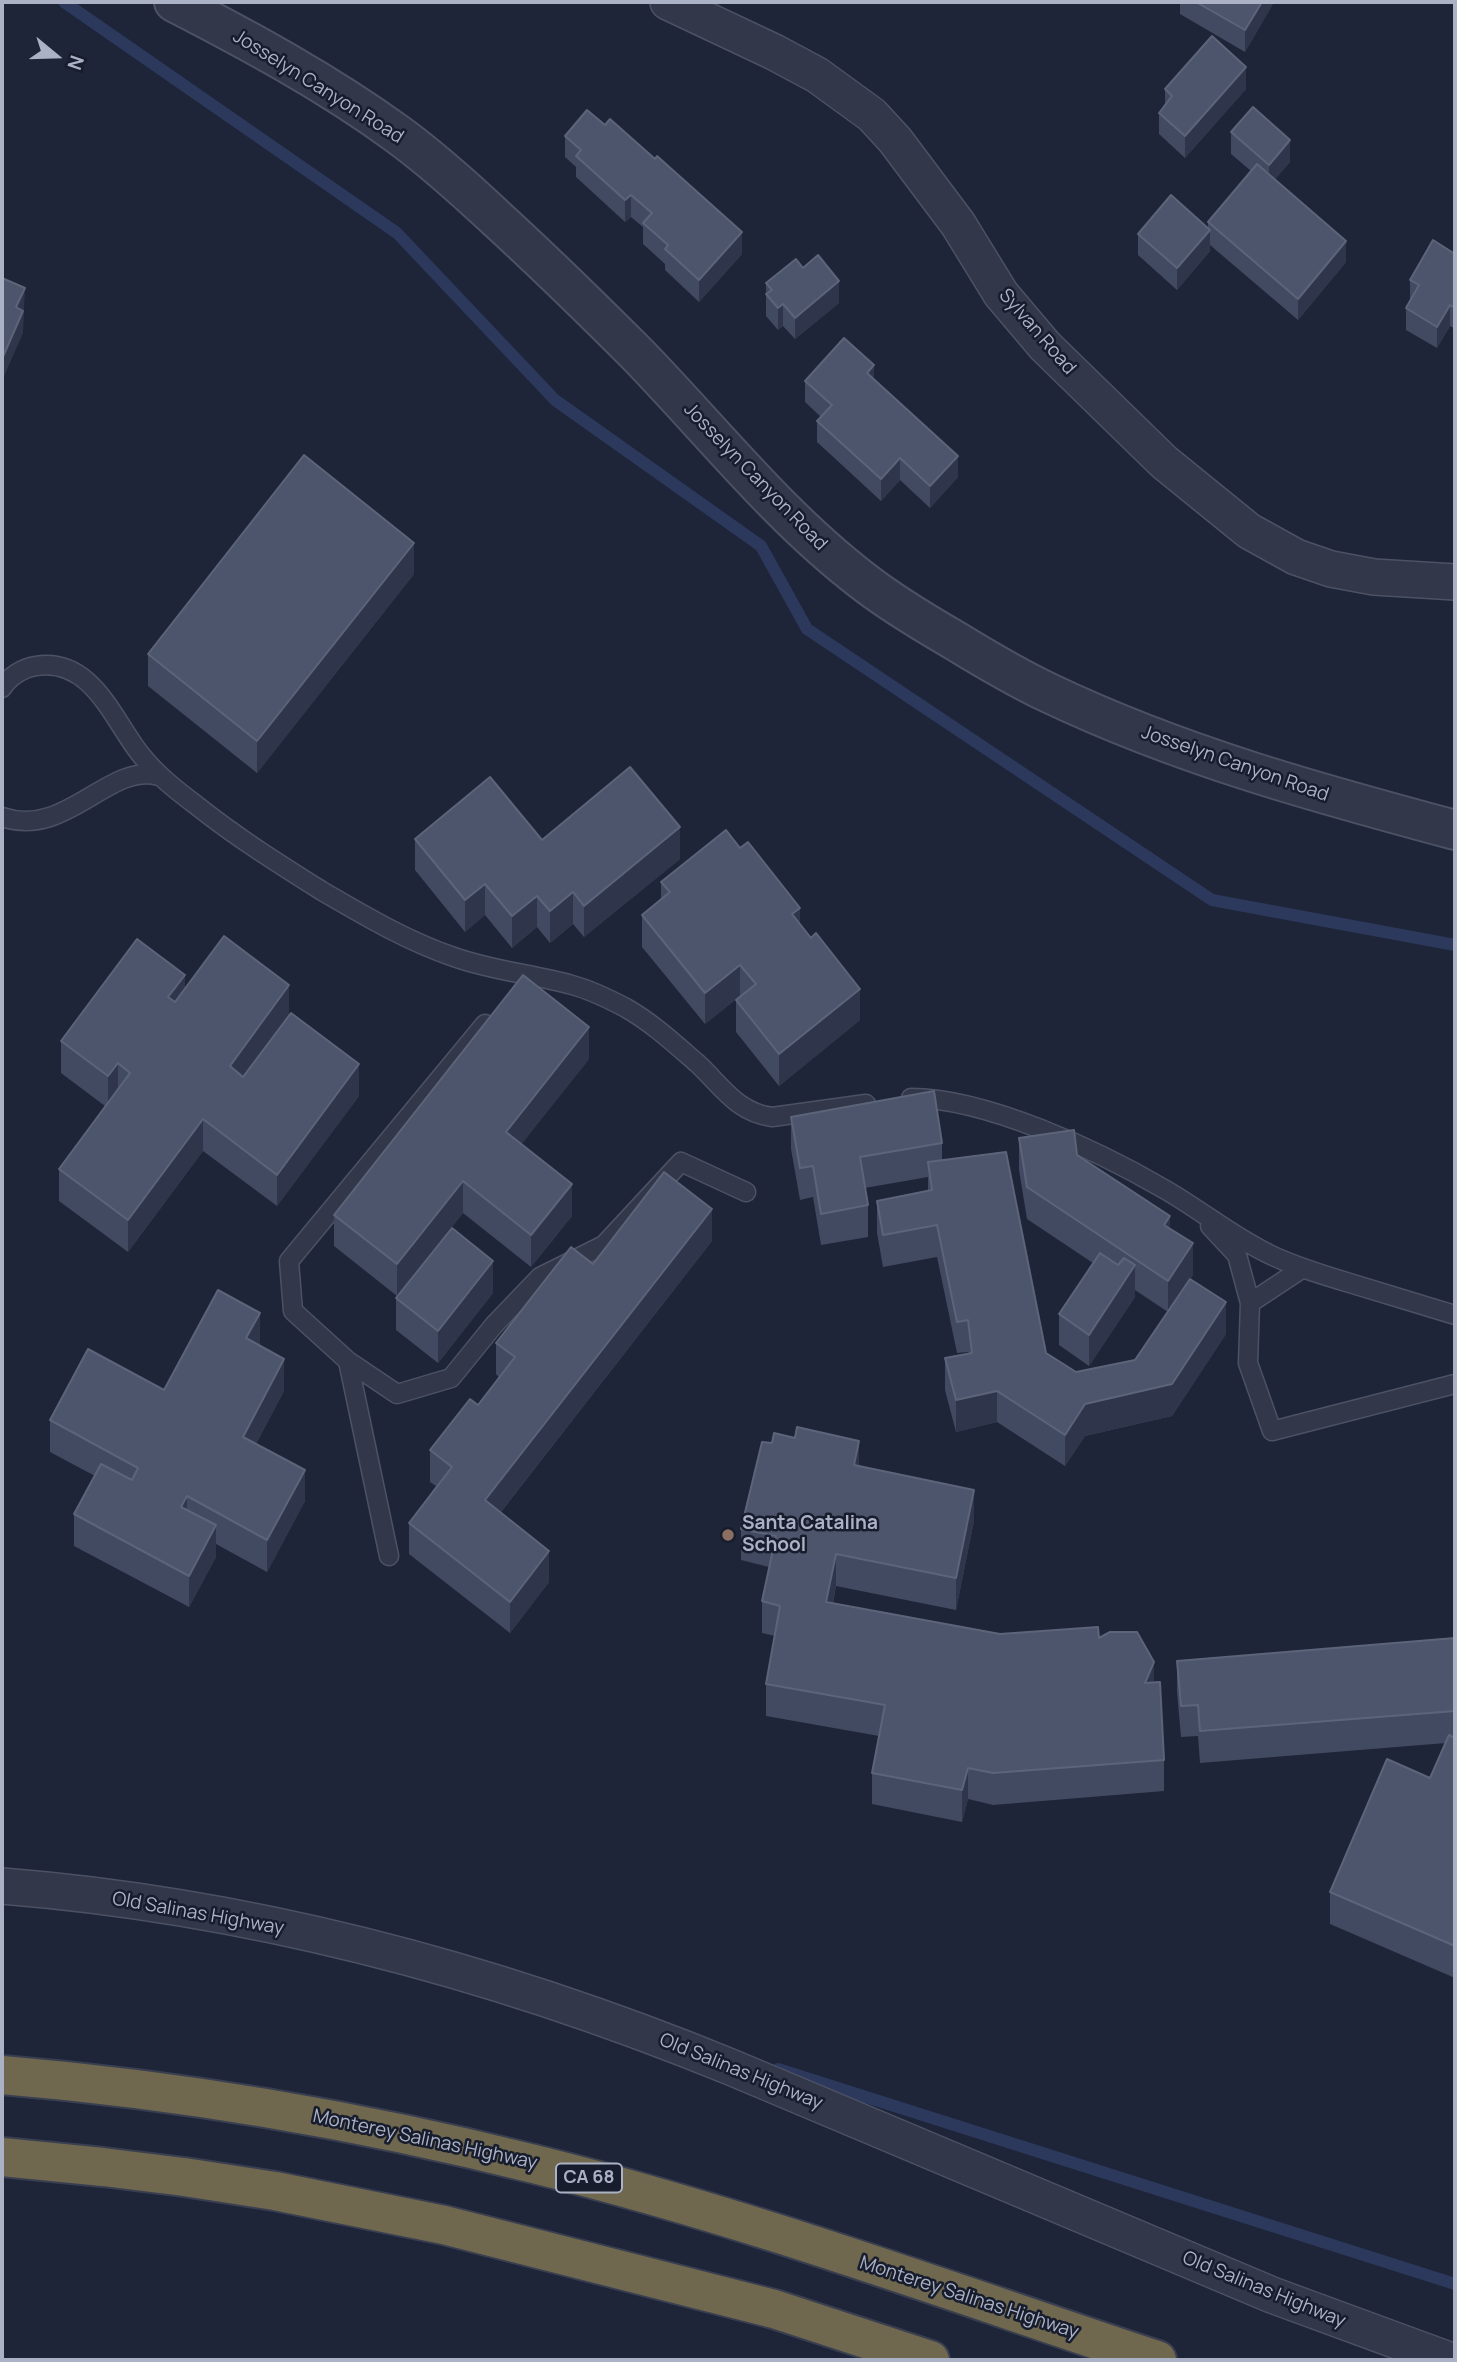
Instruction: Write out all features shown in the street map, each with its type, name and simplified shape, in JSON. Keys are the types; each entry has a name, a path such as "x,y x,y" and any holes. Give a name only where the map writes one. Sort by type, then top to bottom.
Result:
{"highway":[{"name":"Monterey Salinas Highway","path":"2,2075 116,2086 285,2110 368,2125 535,2164 746,2225 1157,2360"},
{"path":"2,2157 103,2167 275,2192 444,2225 774,2309 930,2360"},
{"path":"610,2268 851,2360"}],"street":[{"name":"Josselyn Canyon Road","path":"174,2 284,62 397,133 461,186 559,276 814,541 865,583 925,623 1047,692 1118,724 1314,792 1455,830"},
{"name":"Sylvan Road","path":"668,2 817,75 872,115 895,140 958,225 1002,294 1045,346 1164,462 1250,531 1296,557 1331,569 1374,577 1455,582"},
{"name":"Old Salinas Highway","path":"2,1886 92,1896 255,1922 419,1961 579,2010 721,2063 1272,2295 1449,2360"}],"lane":[{"path":"2,688 25,667 45,664 61,666 78,674 110,707 130,739 159,776 246,842 296,875 397,933 456,958 521,981 574,986 628,1010 698,1064 745,1110 758,1115 790,1116 912,1097 939,1099 981,1109 1033,1127 1124,1168 1164,1189 1272,1255 1303,1268 1455,1315"},
{"path":"2,817 31,822 58,814 138,773 159,776"},
{"path":"499,1007 289,1261 293,1311 348,1360 397,1394 451,1378 494,1325 540,1277 604,1245 681,1162 746,1192"},
{"path":"1194,1208 1237,1255 1250,1303 1248,1363 1272,1432 1455,1384"},
{"path":"1250,1303 1303,1268"},
{"path":"348,1360 389,1556"}],"building":[{"path":"1196,2 1262,2 1245,30"},
{"path":"1212,36 1246,67 1185,136 1159,113 1172,96 1165,89"},
{"path":"1253,107 1290,140 1269,165 1231,132"},
{"path":"587,110 605,125 610,119 655,159 657,156 742,232 699,280 665,249 668,245 643,223 652,213 631,195 625,200 576,156 581,150 565,136"},
{"path":"1257,164 1346,241 1298,299 1208,222"},
{"path":"1171,195 1210,230 1177,268 1138,234"},
{"path":"1433,240 1455,254 1455,308 1450,305 1437,327 1406,308 1419,285 1410,280"},
{"path":"818,255 839,281 795,318 783,304 778,308 766,294 772,290 766,283 796,259 803,268"},
{"path":"2,278 25,288 16,307 23,311 2,359"},
{"path":"844,338 874,365 867,373 958,456 930,486 900,458 881,479 817,421 832,405 805,381"},
{"path":"304,455 414,543 257,741 148,654"},
{"path":"630,767 680,827 584,906 573,892 550,911 537,896 512,916 485,884 465,900 415,839 490,777 542,840"},
{"path":"726,830 740,848 748,842 800,908 792,914 811,938 816,933 860,989 779,1054 736,1000 756,984 740,965 705,993 642,915 670,892 661,882"},
{"path":"224,936 289,985 230,1066 243,1077 291,1013 359,1064 277,1175 203,1119 128,1220 59,1169 130,1073 118,1063 108,1076 61,1041 137,939 185,975 168,997 175,1002"},
{"path":"523,975 589,1027 506,1132 572,1184 531,1235 463,1181 397,1264 334,1215"},
{"path":"934,1091 942,1143 860,1157 868,1205 821,1214 813,1166 800,1168 791,1117"},
{"path":"1074,1130 1077,1155 1170,1216 1164,1225 1193,1243 1168,1281 1027,1187 1019,1138"},
{"path":"1006,1152 1046,1353 1076,1372 1135,1360 1190,1279 1226,1302 1172,1384 1085,1404 1065,1435 997,1391 956,1400 945,1358 972,1353 968,1320 957,1322 937,1225 883,1235 877,1201 932,1190 928,1162"},
{"path":"664,1172 712,1209 485,1500 549,1551 510,1602 409,1523 452,1467 430,1450 470,1399 478,1405 515,1357 496,1343 571,1247 593,1264"},
{"path":"452,1228 493,1261 438,1331 396,1298"},
{"path":"1100,1253 1118,1265 1124,1258 1135,1265 1089,1335 1059,1314"},
{"path":"218,1290 260,1313 246,1338 284,1359 243,1437 305,1470 267,1540 187,1496 181,1507 216,1525 189,1576 74,1514 101,1464 132,1480 138,1468 50,1420 88,1349 164,1390"},
{"path":"797,1427 859,1441 854,1465 974,1490 956,1578 836,1554 826,1602 1000,1634 1098,1627 1099,1638 1110,1632 1137,1632 1154,1662 1145,1683 1160,1682 1164,1760 993,1773 968,1768 962,1790 872,1773 885,1705 766,1684 780,1606 762,1601 776,1536 741,1529 762,1442 772,1443 774,1433 795,1438"},
{"path":"1455,1638 1455,1711 1200,1731 1198,1705 1181,1706 1177,1661"},
{"path":"1449,1735 1455,1738 1455,1946 1330,1892 1387,1759 1430,1778"}],"waterway":[{"path":"64,2 397,233 555,400 761,546 807,629 1212,900 1455,945"},
{"path":"778,2069 1455,2284"}],"place":[{"name":"Santa Catalina School","path":"728,1535"}]}
